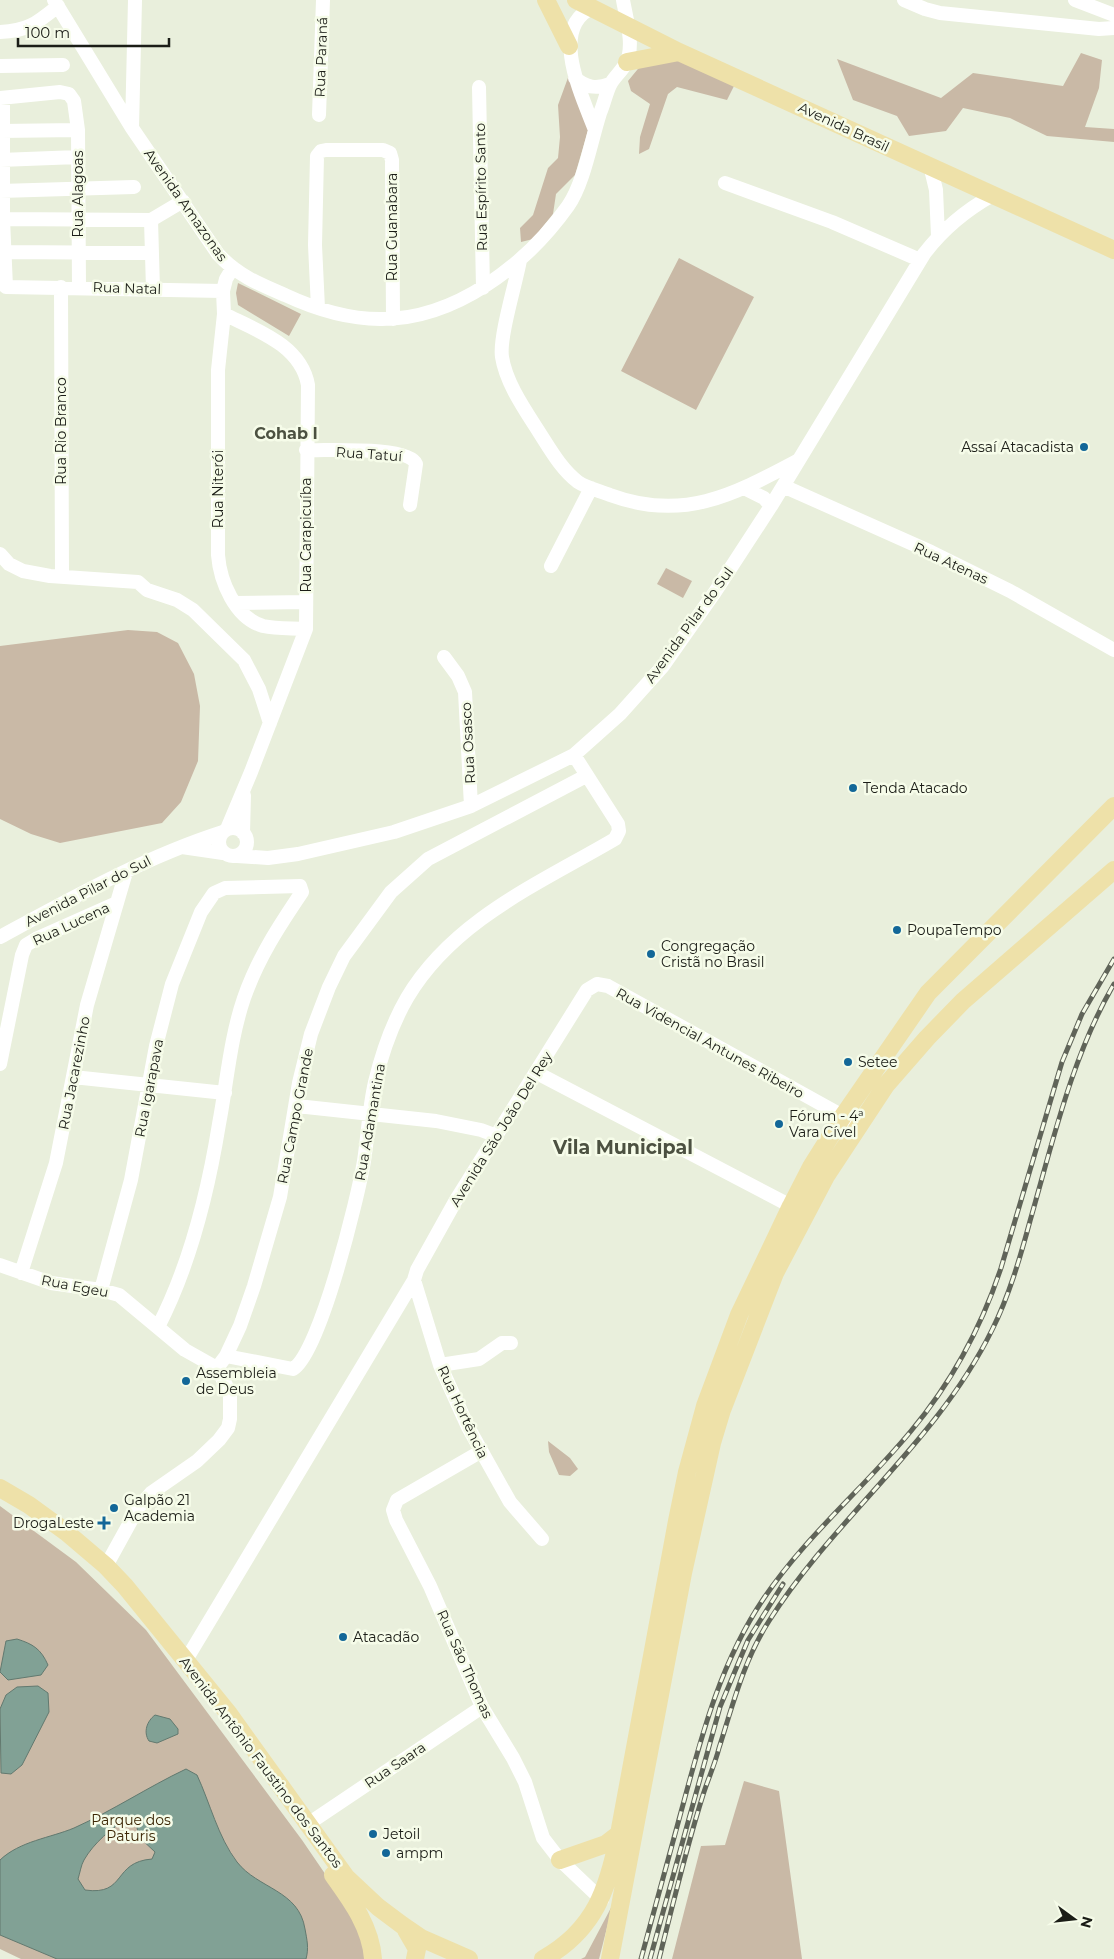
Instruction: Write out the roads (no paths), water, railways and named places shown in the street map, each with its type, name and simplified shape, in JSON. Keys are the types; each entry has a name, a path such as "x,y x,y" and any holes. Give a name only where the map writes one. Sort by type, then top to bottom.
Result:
{"main road":[{"path":"546,0 569,46"},
{"name":"Avenida Brasil","path":"592,4 628,27 679,52 1114,250"},
{"path":"627,62 679,52"},
{"path":"543,1959 574,1937 590,1919 602,1900 619,1834 679,1511 702,1415 740,1315 791,1206 811,1167 843,1116 928,993 1010,913 1114,806"},
{"path":"1010,913 1075,861 1114,823"},
{"path":"610,1959 683,1573 712,1443 722,1410 775,1272 826,1176 886,1085 927,1038 963,1001 1114,870"},
{"name":"Avenida Antônio Faustino dos Santos","path":"0,1488 66,1532 106,1566 229,1714 346,1877 378,1907 421,1938 469,1959"},
{"name":"Avenida Antônio Faustino dos Santos","path":"0,1502 59,1541 98,1574 159,1645 220,1721 356,1907 374,1957"},
{"path":"560,1860 606,1844 619,1834"},
{"path":"402,1925 417,1949 415,1959"}],"street":[{"path":"132,128 135,0"},
{"name":"Rua Paraná","path":"319,115 323,0"},
{"path":"623,0 629,42 627,62"},
{"path":"904,0 925,9 940,12 1099,29 1114,28"},
{"path":"1075,0 1114,15"},
{"path":"0,32 14,31 33,26 56,3"},
{"name":"Avenida Amazonas","path":"56,3 132,128 218,254 232,269 294,300 356,318 393,319 430,310 463,299 483,288 520,260 569,204 580,177 610,84 627,62"},
{"path":"592,4 582,12 574,23 569,46 575,78 595,130"},
{"path":"0,66 63,66"},
{"path":"575,78 580,83 594,88 610,84"},
{"name":"Rua Espírito Santo","path":"479,87 483,288"},
{"name":"Rua Alagoas","path":"1,98 60,92 69,94 74,101 78,130 76,189 79,287"},
{"path":"1,98 1,191 4,252 79,251 152,253"},
{"path":"2,131 78,130"},
{"name":"Rua Guanabara","path":"318,308 315,245 317,156 321,151 326,150 383,150 390,153 392,160 393,319"},
{"path":"2,160 78,157"},
{"path":"930,166 936,190 938,236"},
{"path":"725,183 832,222 920,260"},
{"path":"1,191 134,187"},
{"name":"Avenida Pilar do Sul","path":"177,847 230,854 276,857 361,841 471,806 574,755 620,714 663,666 715,592 771,506 920,260 938,236 969,210 993,194"},
{"path":"3,219 78,218 151,220 183,201"},
{"path":"151,220 153,289"},
{"name":"Rua Natal","path":"4,252 6,287 223,291"},
{"path":"520,260 502,346 504,364 532,422 561,466 579,482 591,488 642,504 671,506 708,502 746,488 797,461"},
{"path":"223,291 226,279 232,269"},
{"name":"Rua Rio Branco","path":"61,287 62,576"},
{"name":"Rua Niterói","path":"223,291 224,314 218,370 218,555 223,583 248,618 263,626 306,629"},
{"name":"Rua Carapicuíba","path":"224,314 265,334 287,349 303,367 308,385 306,629 244,789 225,831"},
{"name":"Rua Tatuí","path":"306,450 393,452 410,457 416,464 410,505"},
{"name":"Rua Atenas","path":"783,486 931,552 1001,587 1114,650"},
{"path":"550,566 591,488"},
{"path":"746,488 764,498 771,506"},
{"path":"0,554 9,564 23,571 50,576 138,582 147,590 177,600 193,610 244,660 259,689 270,723"},
{"path":"236,603 306,602"},
{"name":"Rua Osasco","path":"444,657 458,676 465,692 471,806"},
{"path":"574,755 586,776"},
{"name":"Rua Adamantina","path":"226,1356 293,1370 302,1360 318,1326 340,1262 364,1160 377,1076 394,1022 408,997 429,967 454,940 476,922 615,839 619,831 618,824 586,776"},
{"name":"Rua Campo Grande","path":"217,1368 226,1356 240,1326 277,1206 305,1058 329,987 344,956 391,892 428,860 586,776"},
{"name":"Rua Carapicuíba","path":"244,789 245,837"},
{"path":"245,837 244,850 230,854 219,840 225,831 236,828 245,837 276,857"},
{"name":"Avenida Pilar do Sul","path":"0,937 177,847 225,831"},
{"name":"Rua Jacarezinho","path":"21,1273 56,1162 88,1006 126,872"},
{"name":"Rua Igarapava","path":"101,1290 131,1180 148,1084 172,984 191,931 214,893 233,887 302,888 302,892 266,946 244,999 231,1047 225,1093"},
{"name":"Rua Lucena","path":"0,1064 15,978 26,945 36,938 117,903"},
{"name":"Rua Videncial Antunes Ribeiro","path":"587,990 597,984 608,986 859,1125"},
{"name":"Avenida São João Del Rey","path":"186,1660 415,1275 456,1200 537,1073 587,990"},
{"path":"537,1073 791,1206"},
{"path":"73,1078 225,1093 215,1148 192,1238 178,1282 158,1327"},
{"path":"297,1106 464,1126 497,1136"},
{"name":"Rua Egeu","path":"0,1265 51,1283 101,1290 127,1300 185,1350 217,1368"},
{"name":"Rua Hortência","path":"415,1275 440,1365 480,1452 510,1502 542,1539"},
{"path":"440,1365 479,1359 502,1343 511,1343"},
{"path":"106,1566 138,1508 151,1493 197,1461 219,1440 228,1428 232,1409 230,1393 217,1368"},
{"name":"Rua São Thomas","path":"480,1452 397,1500 393,1510 430,1586 482,1707 513,1758 532,1798 543,1838 560,1860 602,1900"},
{"name":"Rua Saara","path":"308,1824 482,1707"}],"railway":[{"path":"641,1959 699,1748 715,1696 736,1646 749,1622 780,1575 911,1431 940,1393 964,1354 975,1333 1001,1268 1062,1062 1082,1014 1114,959"},
{"path":"659,1959 697,1815 734,1699 753,1651 769,1621 795,1583 824,1547 915,1444 943,1408 969,1370 992,1330 1004,1304 1018,1263 1075,1070 1086,1040 1114,984"},
{"path":"650,1959 720,1707 748,1640 783,1584"}],"place":[{"name":"Assaí Atacadista","path":"1084,447"},
{"name":"Tenda Atacado","path":"853,788"},
{"name":"PoupaTempo","path":"897,930"},
{"name":"Congregação Cristã no Brasil","path":"651,954"},
{"name":"Setee","path":"848,1062"},
{"name":"Fórum - 4ª Vara Cível","path":"779,1124"},
{"name":"Assembleia de Deus","path":"186,1381"},
{"name":"Galpão 21 Academia","path":"114,1508"},
{"name":"DrogaLeste","path":"104,1523"},
{"name":"Atacadão","path":"343,1637"},
{"name":"Jetoil","path":"373,1834"},
{"name":"ampm","path":"386,1853"}],"district":[{"name":"Cohab I","path":"286,433"},
{"name":"Vila Municipal","path":"623,1147"}],"park label":[{"name":"Parque dos Paturis","path":"131,1828"}]}
